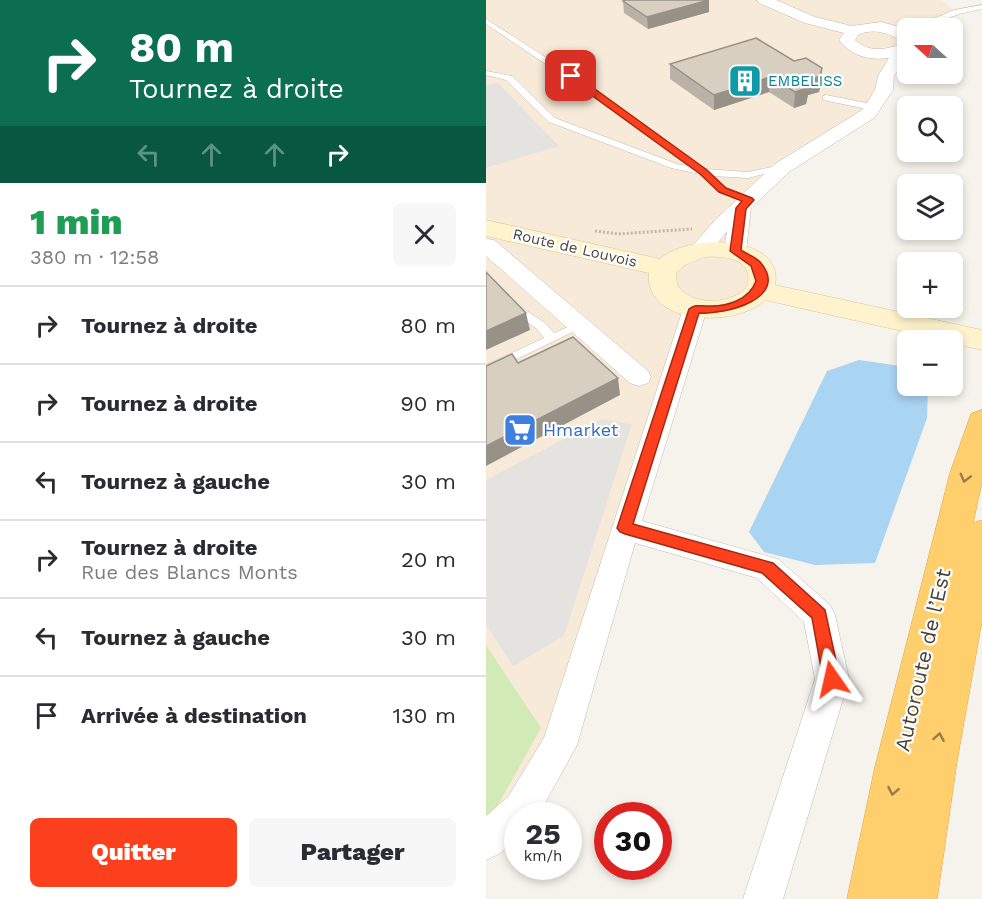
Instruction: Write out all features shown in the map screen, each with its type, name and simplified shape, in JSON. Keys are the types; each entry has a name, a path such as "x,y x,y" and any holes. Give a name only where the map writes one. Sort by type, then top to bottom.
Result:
{"highway":[{"name":"Autoroute de l’Est","path":"871,899 897,767 967,473 982,422"},
{"name":"Autoroute de l’Est","path":"913,899 938,741 966,635 982,534"}],"main road":[{"name":"Route de Louvois","path":"486,228 664,268"},
{"path":"707,241 735,251 756,263 761,272 762,281 759,290 751,298 726,309 695,309 669,297 662,288 660,278 664,268 672,259 685,252 707,241"},
{"path":"759,290 982,340"}],"street":[{"path":"764,0 810,20 853,31 878,27 897,34"},
{"path":"853,31 847,40 886,76"},
{"path":"857,49 880,54 897,44"},
{"path":"707,241 782,168 868,114 884,90 886,76 897,57"},
{"path":"735,251 745,204"},
{"path":"486,245 639,377"},
{"path":"486,841 521,810 559,745 695,309"},
{"path":"625,528 767,568 819,615 832,679 762,899"}],"lane":[{"path":"946,18 957,12 982,7"},
{"path":"486,21 586,87 703,172 722,190 745,204"},
{"path":"486,73 509,78 552,120 674,165 703,172 748,175 782,168"},
{"path":"826,99 872,107"},
{"path":"505,297 519,312 541,326 552,339"},
{"path":"486,370 579,326"}],"path":[{"path":"589,230 618,234 697,228 707,241"}],"shaded area":[{"path":"486,0 940,0 957,12 942,18 897,18 897,65 868,114 749,200 738,238 759,290 695,309 559,745 516,802 504,802 504,817 486,841"},
{"path":"498,83 559,146 486,168 486,85"},
{"path":"602,419 632,424 564,636 513,666 486,625 486,480"}],"green space":[{"path":"486,645 541,728 495,810 486,818"}],"water":[{"path":"859,360 897,365 897,396 928,396 927,418 875,563 815,565 764,552 749,532 827,371"}],"building":[{"path":"709,0 647,17 623,1"},
{"path":"756,38 794,61 806,58 822,68 820,76 809,80 807,88 795,92 770,77 714,95 670,64"},
{"path":"486,272 526,313 486,331"},
{"name":"Hmarket","path":"573,337 618,378 486,446 486,366 512,354 518,363"}],"place":[{"name":"EMBELISS","path":"745,81"},
{"name":"Hmarket","path":"520,430"}],"route":[{"path":"571,76 703,172 722,190 749,200 741,208 735,251 756,263 761,272 762,281 759,290 740,305 726,309 695,309 625,528 767,568 819,615 832,679"}]}
